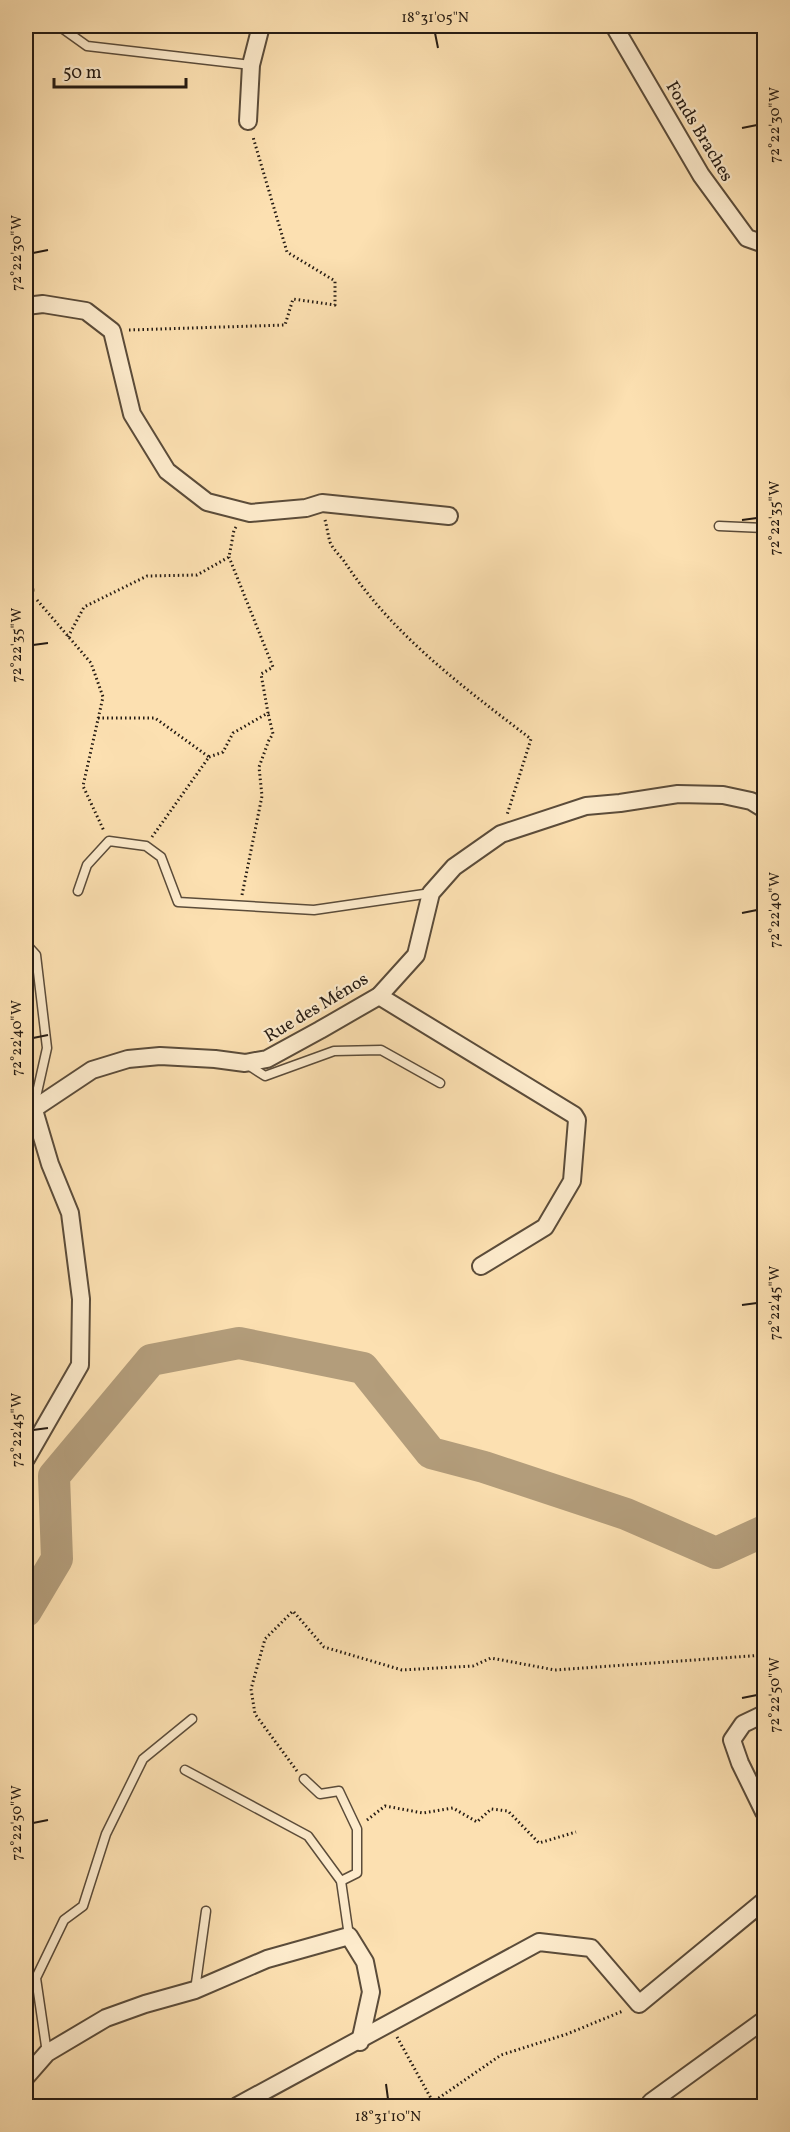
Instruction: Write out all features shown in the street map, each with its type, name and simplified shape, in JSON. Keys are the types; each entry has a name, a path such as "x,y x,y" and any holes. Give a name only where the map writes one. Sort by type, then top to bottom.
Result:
{"street":[{"path":"248,121 251,65 261,26"},
{"name":"Fonds Braches","path":"614,26 701,175 747,238 765,243"},
{"path":"26,306 43,304 86,310 112,330 132,414 167,471 207,502 250,513 306,508 322,503 449,516"},
{"name":"Rue des Ménos","path":"30,1112 92,1070 128,1059 160,1056 245,1063 267,1059 379,996 416,955 431,892 454,867 501,834 586,806 678,794 723,795 751,801 765,809"},
{"path":"379,996 574,1114 577,1120 572,1181 545,1227 482,1266"},
{"path":"26,1459 80,1365 81,1299 70,1213 30,1112"},
{"path":"765,1714 743,1724 732,1740 740,1763 765,1812"},
{"path":"237,2106 360,2042 539,1942 591,1948 639,2004 765,1901"},
{"path":"26,2077 47,2052 106,2019 146,2004 195,1990 267,1959 348,1936 365,1962 371,1992 360,2042"},
{"path":"651,2102 765,2020"}],"lane":[{"path":"59,26 87,46 251,65"},
{"path":"719,526 765,528"},
{"path":"78,891 87,865 109,841 146,846 161,857 178,902 314,910 431,892"},
{"path":"26,944 36,955 47,1048 30,1112"},
{"path":"245,1063 265,1076 334,1051 381,1050 440,1083"},
{"path":"47,2052 36,1978 64,1920 83,1906 106,1834 142,1759 192,1719"},
{"path":"185,1770 308,1836 341,1881 348,1936"},
{"path":"304,1779 320,1794 339,1791 357,1829 357,1873 341,1881"},
{"path":"195,1990 206,1911"}],"path":[{"path":"112,330 285,326 293,299 334,305 334,281 287,252 248,121"},
{"path":"322,503 331,545 402,633 456,682 531,739 501,834"},
{"path":"240,905 262,796 259,767 268,740 273,734 261,674 273,667 229,556 234,530 250,513"},
{"path":"67,637 84,607 147,576 197,575 229,556"},
{"path":"27,592 91,663 103,697 83,786 109,841"},
{"path":"146,846 209,757 223,752 232,733 268,713"},
{"path":"99,718 155,718 209,757"},
{"path":"304,1779 255,1714 251,1689 265,1639 293,1611 324,1647 402,1670 473,1666 491,1658 555,1670 765,1656"},
{"path":"357,1829 385,1806 423,1813 453,1808 477,1822 491,1809 508,1811 538,1843 576,1832"},
{"path":"391,2024 433,2102 501,2055 567,2034 639,2004"}],"waterway":[{"path":"26,1611 57,1559 54,1476 151,1360 239,1343 363,1368 431,1453 484,1467 626,1514 716,1553 764,1531"}]}
